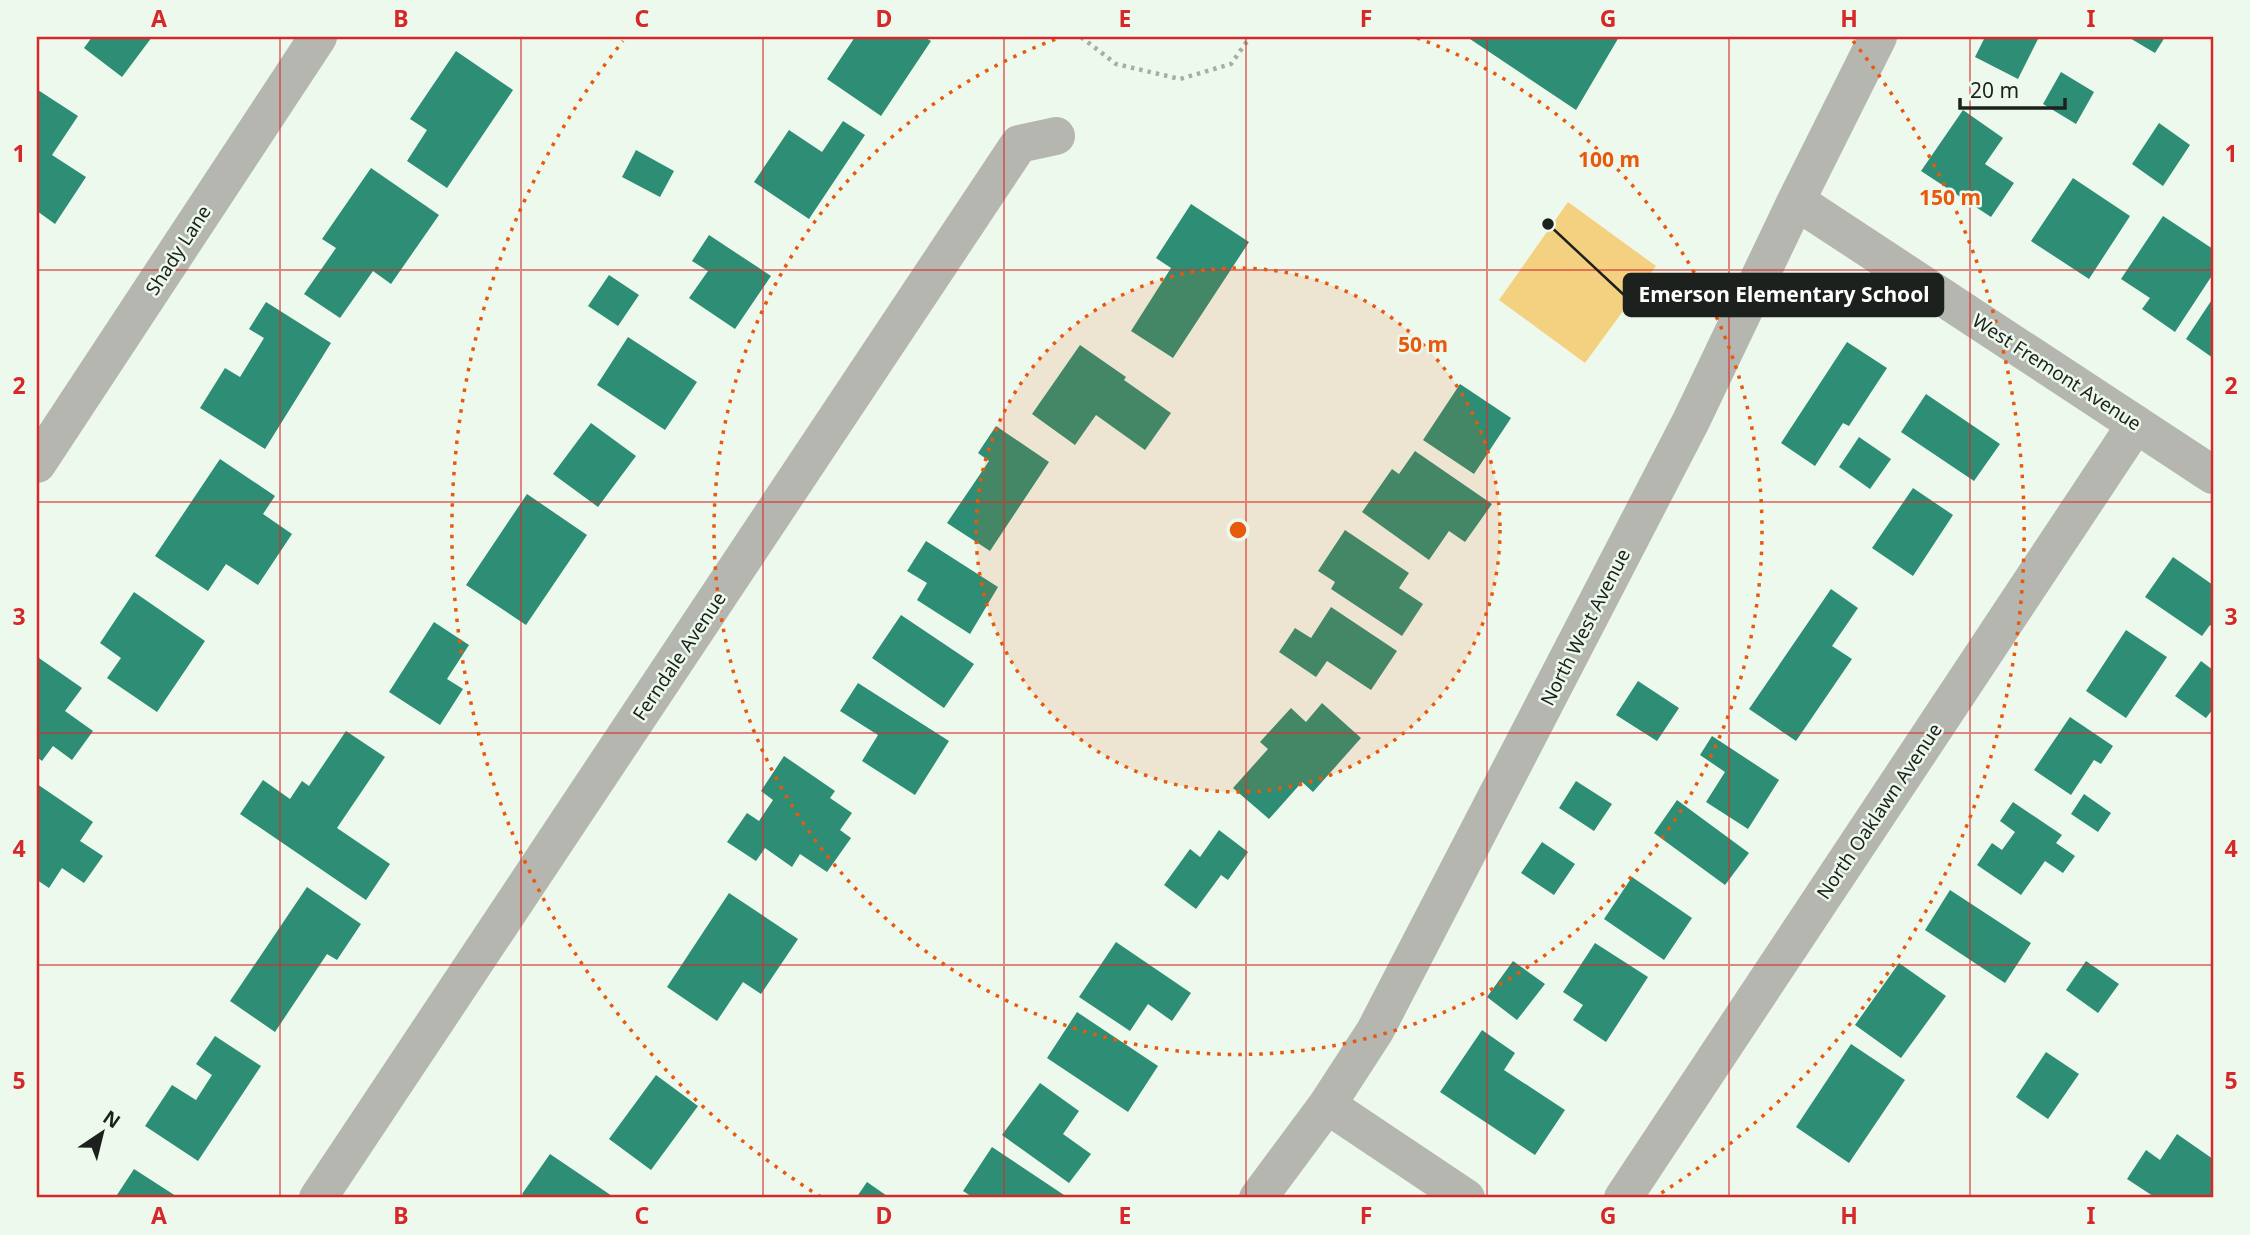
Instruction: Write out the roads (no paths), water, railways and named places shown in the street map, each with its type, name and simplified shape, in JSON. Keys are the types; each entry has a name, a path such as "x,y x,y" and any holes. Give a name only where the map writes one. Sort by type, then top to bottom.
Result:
{"street":[{"name":"Shady Lane","path":"37,464 318,37"},
{"name":"North West Avenue","path":"1258,1198 1327,1105 1375,1031 1679,446 1878,37"},
{"name":"Ferndale Avenue","path":"318,1198 1019,144 1056,136"},
{"name":"West Fremont Avenue","path":"1796,201 2213,475"},
{"name":"North Oaklawn Avenue","path":"1623,1198 2136,424"},
{"path":"1327,1105 1466,1198"}],"place":[{"name":"Emerson Elementary School","path":"1548,224"}]}
